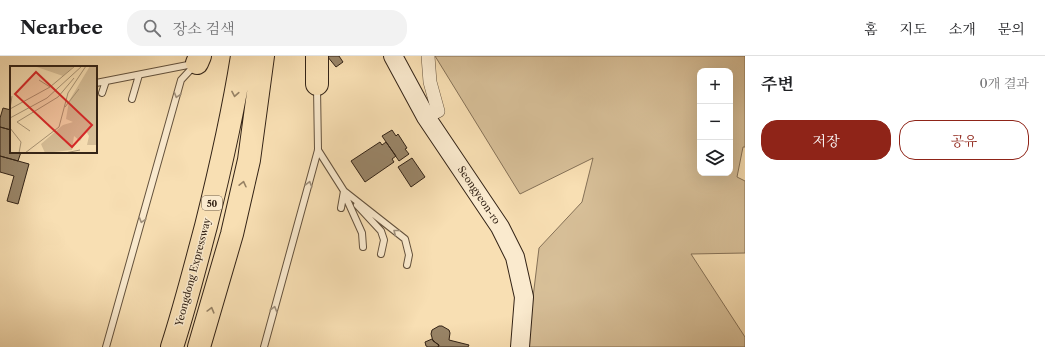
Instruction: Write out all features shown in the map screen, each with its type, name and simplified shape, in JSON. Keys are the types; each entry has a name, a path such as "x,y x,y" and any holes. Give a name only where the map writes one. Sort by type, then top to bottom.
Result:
{"highway":[{"name":"Yeongdong Expressway","path":"172,347 186,304 212,202 232,116 242,56"},
{"name":"50","path":"200,347 232,234 249,160 263,56"},
{"path":"317,56 317,84"}],"main road":[{"name":"Seongyeon-ro","path":"393,56 426,117 500,227 515,257 524,297 520,347"}],"street":[{"path":"426,117 438,111 430,82 428,56"}],"lane":[{"path":"97,83 199,60"},
{"path":"106,347 181,80 199,60"},
{"path":"132,99 139,74"},
{"path":"102,93 106,81"},
{"path":"264,347 318,150 317,84"},
{"path":"318,150 344,191 362,233 364,247"},
{"path":"341,208 344,191"},
{"path":"344,191 381,231 384,240 381,254"},
{"path":"344,191 405,239 409,255 407,265"}],"shaded area":[{"path":"435,56 745,56 745,147 743,147 737,177 745,181 745,253 691,254 745,337 745,347 527,347 539,248 582,202 593,158 520,194"}],"building":[{"path":"327,56 339,56 343,62 336,67"},
{"path":"3,108 10,110 10,130 0,127 0,118"},
{"path":"0,127 10,130 10,153 21,153 18,161 0,156"},
{"path":"392,130 396,136 398,134 409,154 399,161 382,136"},
{"path":"380,142 382,145 386,142 396,156 392,159 394,162 365,182 351,161"},
{"path":"0,156 29,164 18,204 7,201 14,176 0,172"},
{"path":"412,158 425,177 411,187 398,167"},
{"path":"439,326 449,330 449,340 469,345 468,347 438,347 439,345 433,341 431,334 432,330"},
{"path":"432,339 439,345 438,347 426,346 425,342"}]}
